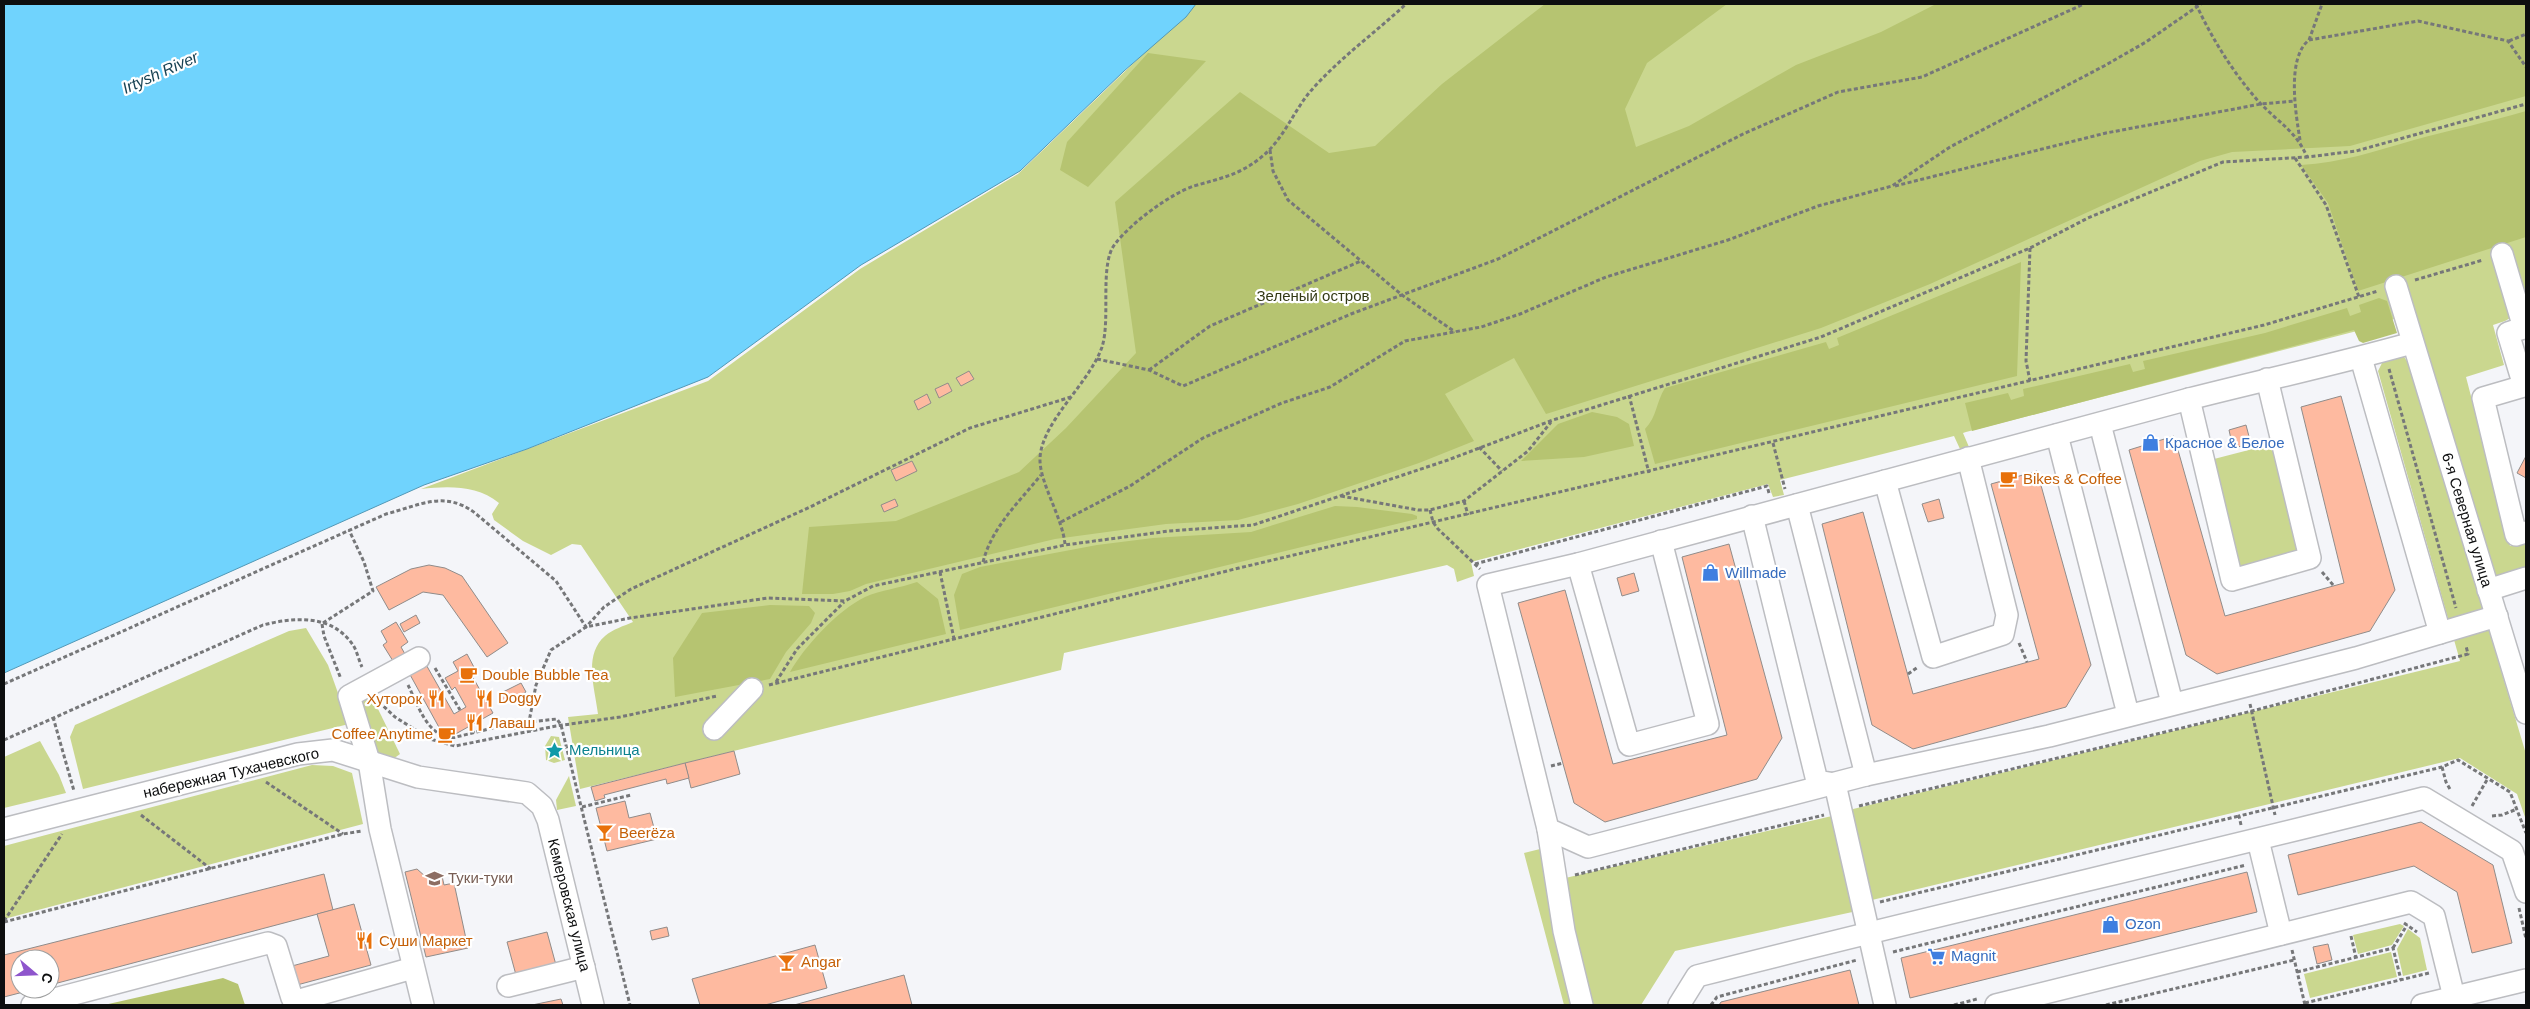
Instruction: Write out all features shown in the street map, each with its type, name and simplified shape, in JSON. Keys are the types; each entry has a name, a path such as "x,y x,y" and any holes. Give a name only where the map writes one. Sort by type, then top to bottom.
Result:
{"street":[{"path":"2502,254 2525,328 2508,333 2524,386 2484,398 2516,534 2526,532"},
{"name":"6-я Северная улица","path":"2396,286 2526,713"},
{"path":"1582,1005 1564,931 1548,828 1488,585 1578,564 1752,516 1791,499 1885,482 2189,399 2266,379 2361,358 2384,351 2410,335"},
{"path":"2361,358 2440,633"},
{"path":"2189,399 2232,580 2310,558 2266,379"},
{"path":"2100,424 2172,703"},
{"path":"2057,435 2128,714"},
{"path":"1885,482 1933,657 2003,634 2007,615 1968,458"},
{"path":"1791,499 1866,775"},
{"path":"1752,516 1817,781 1834,784"},
{"path":"1578,564 1629,745 1708,724 1661,541"},
{"path":"2488,590 2526,578"},
{"path":"1548,828 1588,847 1866,775 2050,736 2128,714 2244,687 2356,658 2497,616"},
{"path":"423,1005 412,968 380,829 369,761 349,696 426,662"},
{"path":"714,729 752,689"},
{"name":"набережная Тухачевского","path":"4,828 76,801 120,799 298,754 333,750 418,778 527,793 542,806"},
{"path":"1834,784 1885,1005"},
{"path":"1679,1005 1697,976 1869,932 2258,840 2424,798 2512,851 2526,892"},
{"name":"Кемеровская улица","path":"542,806 548,820 594,1005"},
{"path":"2258,840 2285,938"},
{"path":"1996,1005 2285,938 2411,902 2434,916 2454,997"},
{"path":"32,1005 268,943 276,946 292,998 297,1003 412,968"},
{"path":"508,986 584,967"},
{"path":"2422,1005 2526,980"}],"path":[{"path":"1065,544 1061,522 1041,474 1040,458 1046,434 1097,359 1106,333 1107,270 1111,251 1115,244 1128,231 1170,198 1193,187 1236,174 1270,150 1309,93 1406,4"},
{"path":"1097,359 1149,370 1184,386 1402,295 1498,258 1743,134 1838,92 1922,77 2084,4"},
{"path":"1892,186 1950,147 2146,42 2201,4"},
{"path":"2307,157 2300,141 2295,101 2296,61 2309,40 2322,4"},
{"path":"2197,5 2232,69 2261,104 2300,141"},
{"path":"2309,40 2418,21 2508,41 2526,34"},
{"path":"2508,41 2526,67"},
{"path":"1061,522 1130,486 1203,438 1282,403 1330,387 1405,342 1480,326 1520,314 1606,277 1728,240 1818,206 2106,133 2261,104 2295,101"},
{"path":"775,683 797,649 845,601 873,586 1065,544 1169,531 1253,525 1480,448 1553,420 1820,337 2030,248 2088,218 2223,162 2307,157 2356,151 2526,104"},
{"path":"1270,150 1273,171 1288,200 1402,295 1455,332"},
{"path":"2294,158 2326,205 2359,297"},
{"path":"2030,248 2026,361 2030,381"},
{"path":"4,740 263,625 305,618 339,631 353,645 368,686 380,704 395,717 430,739 445,744 455,746 562,725 620,717 752,689 1433,522 1773,443 2264,325 2502,254"},
{"path":"1149,370 1210,326 1361,261"},
{"path":"1572,876 2252,711 2468,654 2384,351"},
{"path":"1629,395 1650,472"},
{"path":"531,731 529,722 536,685 551,650 586,627 604,607 631,588 810,507 970,428 1071,397"},
{"path":"1341,496 1418,510 1430,510 1464,502 1528,450 1553,420"},
{"path":"1773,443 1791,499"},
{"path":"1480,448 1502,472"},
{"path":"983,562 987,546 1001,522 1041,474"},
{"path":"1430,510 1433,522 1474,563 1767,486 1771,498"},
{"path":"4,684 386,514 443,499 461,502 556,581 586,627"},
{"path":"1464,502 1468,515"},
{"path":"322,623 373,591 364,562 349,530"},
{"path":"940,572 954,639"},
{"path":"586,627 630,618 768,598 845,601"},
{"path":"322,623 324,636 349,696"},
{"path":"426,662 460,710"},
{"path":"406,682 431,729 445,737 474,733 504,725 515,728 529,722 557,719 562,725 630,1005"},
{"path":"2244,687 2252,711 2274,808"},
{"path":"4,922 76,801 53,717"},
{"path":"469,726 474,733"},
{"path":"2246,814 2442,767 2458,760 2510,792 2526,833"},
{"path":"2442,767 2446,782 2454,795"},
{"path":"245,768 343,834"},
{"path":"2471,806 2488,778"},
{"path":"582,808 631,795"},
{"path":"120,799 211,868"},
{"path":"2466,803 2477,810"},
{"path":"2489,816 2502,815 2517,809"},
{"path":"1879,902 2239,816"},
{"path":"4,922 343,834 380,829"},
{"path":"1885,954 2253,863"},
{"path":"2400,921 2423,935"},
{"path":"2401,980 2394,948 2407,925"},
{"path":"2356,958 2350,933 2358,931"},
{"path":"2285,938 2294,960 2305,1004 2431,972"},
{"path":"2297,972 2394,948"},
{"path":"1711,1005 1717,997 1859,959 1862,968"},
{"path":"2106,1005 2294,960"}],"green space":[{"name":"Зеленый остров","path":"1195,4 2526,4 2526,309 2505,321 2493,325 2504,365 2466,377 2510,546 2526,542 2526,567 2496,577 2412,313 2357,331 1963,433 1969,447 1960,449 1954,436 1780,480 1784,495 1773,497 1768,484 1471,562 1474,576 1457,582 1454,569 1447,565 1064,653 1061,670 580,789 568,717 598,714 592,673 594,653 598,644 605,636 633,622 581,545 572,544 551,555 523,541 494,520 492,514 499,503 490,497 462,488 441,487 421,489 708,381 860,269 1018,174"},
{"path":"1545,4 1727,4 1647,63 1625,109 1636,147 1689,126 1796,65 1881,32 1936,4 2526,4 2526,96 2350,146 2232,152 2200,161 1930,284 1821,328 1546,414 1514,358 1445,394 1474,441 1419,463 1298,504 1238,520 1166,524 1055,539 866,584 850,591 833,594 802,594 809,527 896,521 1019,472 1066,428 1136,353 1115,202 1240,92 1329,153 1375,146 1442,84"},
{"path":"1148,53 1206,61 1088,187 1060,170 1067,142"},
{"path":"2526,111 2526,237 2358,291 2328,203 2301,165 2330,162 2358,156"},
{"path":"2021,262 2017,376 1655,464 1645,429 1652,420 1665,388 1826,342 1829,349 1839,345 1837,338"},
{"path":"2379,298 2387,301 2397,333 2363,343 2359,341 2354,330 1972,431 1965,403 2008,393 2011,400 2024,396 2023,389 2130,364 2133,372 2145,369 2143,361 2265,333 2347,308 2350,316 2361,312 2359,305"},
{"path":"2403,355 2410,366 2526,754 2526,820 2517,794 2460,758 1872,900 1849,810 2460,661 2378,371 2383,361"},
{"path":"1592,412 1617,417 1629,424 1634,446 1584,457 1521,461 1558,424"},
{"path":"2272,444 2299,549 2293,557 2240,571 2214,459"},
{"path":"1335,506 1412,514 1417,516 1417,519 960,630 954,595 962,574 980,567 1097,545 1153,538 1251,532"},
{"path":"917,582 938,599 946,634 790,672 823,630 855,603 865,597"},
{"path":"770,605 809,606 815,613 811,623 786,652 770,679 675,697 673,658 702,613"},
{"path":"306,628 328,665 349,724 83,789 70,737 75,725 289,631"},
{"path":"367,694 378,709 400,754 389,762 374,751 360,708 361,700"},
{"path":"551,736 559,737 565,760 554,763 546,760 545,746"},
{"path":"40,741 59,775 66,793 4,808 4,757"},
{"path":"312,765 333,766 352,773 363,824 4,919 4,846"},
{"path":"569,776 576,806 557,810 556,800"},
{"path":"1832,816 1857,911 1675,951 1641,1005 1564,1005 1524,853 1548,847 1561,879"},
{"path":"2400,924 2404,926 2392,945 2358,954 2353,935"},
{"path":"2408,929 2420,938 2427,970 2403,976 2397,949"},
{"path":"2391,952 2397,977 2310,998 2304,974"},
{"path":"223,978 238,984 245,1005 104,1005"}],"water":[{"name":"Irtysh River","path":"4,4 1196,4 1186,17 1124,71 1020,171 861,265 708,377 527,449 424,485 4,673"}],"building":[{"path":"969,371 974,379 961,386 956,378"},
{"path":"948,383 952,391 939,398 935,389"},
{"path":"927,394 931,403 918,410 914,401"},
{"path":"2341,396 2395,590 2370,631 2217,674 2186,655 2129,450 2174,436 2225,616 2344,583 2301,407"},
{"path":"2246,425 2251,444 2233,448 2229,430"},
{"path":"2526,456 2526,478 2517,473"},
{"path":"912,461 917,471 896,481 891,470"},
{"path":"2037,471 2091,665 2066,707 1913,749 1872,725 1822,524 1863,512 1913,694 2039,659 1991,484"},
{"path":"895,499 898,506 884,512 881,505"},
{"path":"1939,499 1944,518 1928,522 1922,504"},
{"path":"1729,544 1782,738 1757,779 1605,822 1574,803 1518,603 1565,590 1613,764 1727,735 1682,557"},
{"path":"429,565 445,568 462,576 508,643 487,657 443,595 423,592 389,610 376,587 411,569"},
{"path":"1634,573 1639,591 1622,596 1617,578"},
{"path":"416,615 420,623 404,632 400,624"},
{"path":"396,622 408,642 401,647 405,654 393,661 383,645 387,642 381,631"},
{"path":"467,654 476,671 471,674 493,713 452,736 441,731 408,671 424,661 454,714 466,707 455,687 452,690 445,678 458,671 453,662"},
{"path":"521,683 526,692 504,703 499,694"},
{"path":"734,751 740,774 691,788 685,763"},
{"path":"685,763 689,778 667,784 666,779 604,795 605,798 595,801 591,787"},
{"path":"625,801 629,818 650,813 657,839 607,851 596,808"},
{"path":"2421,822 2493,865 2512,943 2472,953 2457,892 2414,866 2298,895 2288,855"},
{"path":"417,869 426,877 439,872 444,885 454,883 468,948 426,957 405,872"},
{"path":"2247,872 2257,912 1910,998 1901,958"},
{"path":"324,874 333,910 60,982 60,949 28,949"},
{"path":"354,904 371,965 297,985 292,966 329,956 317,914"},
{"path":"667,927 669,936 652,940 650,931"},
{"path":"547,932 556,965 516,975 507,942"},
{"path":"2328,944 2332,960 2317,964 2313,947"},
{"name":"Angar","path":"815,945 827,988 765,1005 700,1005 692,979"},
{"path":"10,953 10,995 4,997 4,955"},
{"path":"1850,970 1859,1005 1719,1005 1721,1002"},
{"path":"904,975 912,1005 794,1005"},
{"path":"561,999 563,1005 532,1005"}],"place":[{"name":"Красное & Белое","path":"2151,443"},
{"name":"Bikes & Coffee","path":"2009,479"},
{"name":"Willmade","path":"1711,573"},
{"name":"Double Bubble Tea","path":"468,675"},
{"name":"Doggy","path":"484,698"},
{"name":"Хуторок","path":"436,699"},
{"name":"Лаваш","path":"475,723"},
{"name":"Coffee Anytime","path":"447,734"},
{"name":"Мельница","path":"555,750"},
{"name":"Beerëza","path":"605,833"},
{"name":"Туки-туки","path":"434,878"},
{"name":"Ozon","path":"2111,924"},
{"name":"Суши Маркет","path":"365,941"},
{"name":"Magnit","path":"1937,956"},
{"name":"Angar","path":"787,962"}]}
